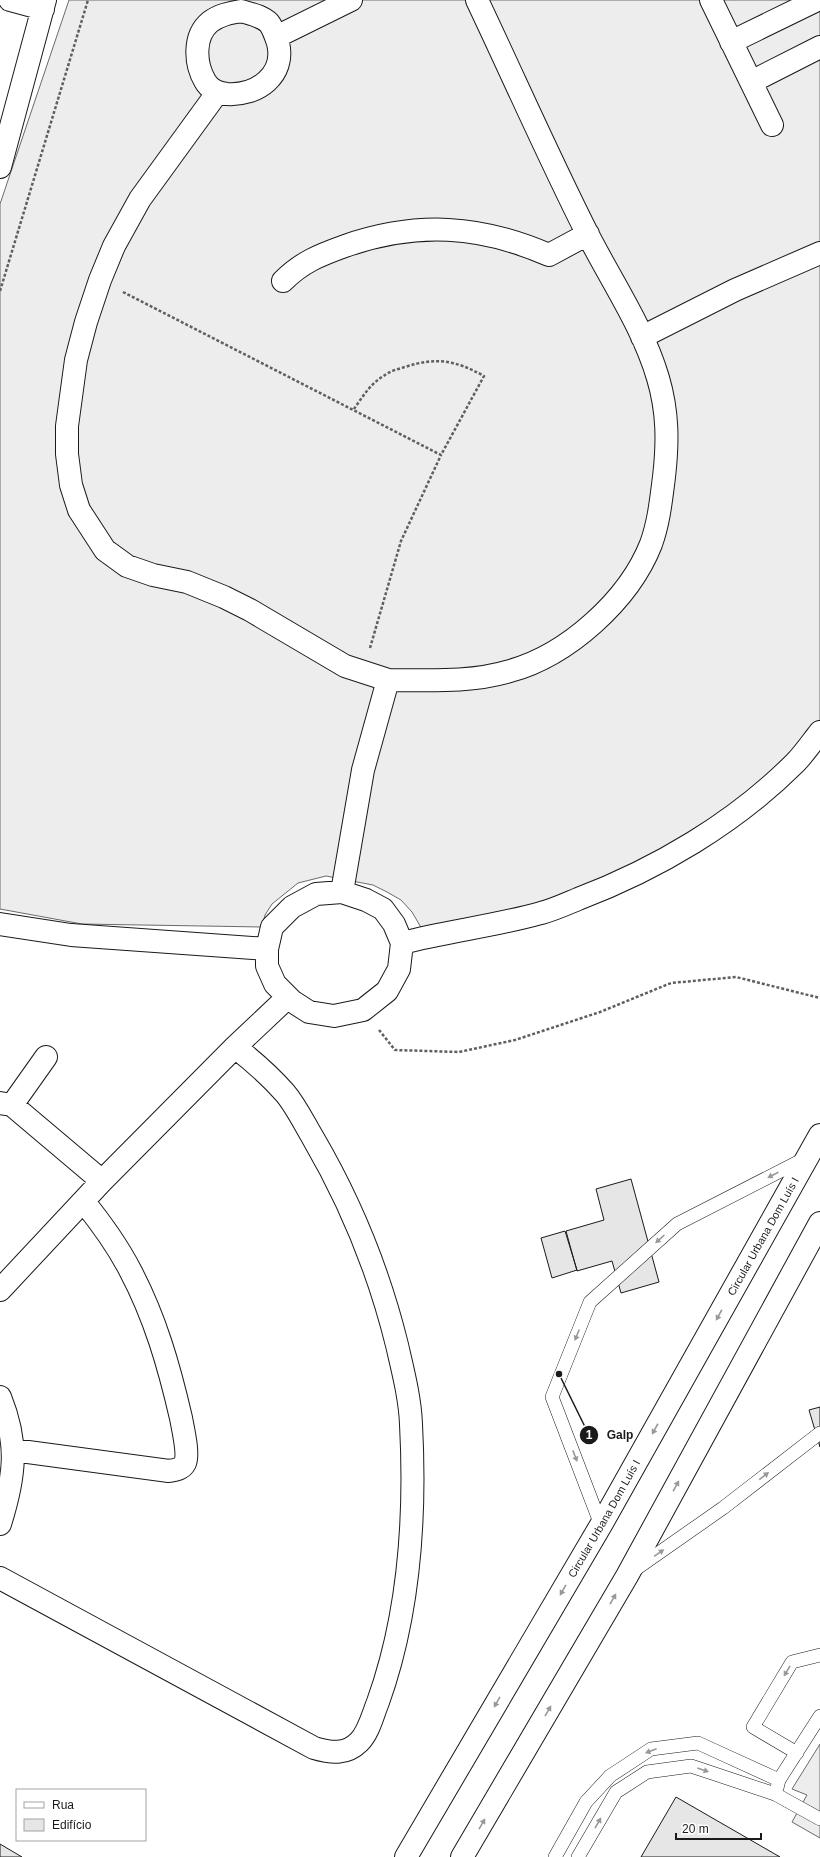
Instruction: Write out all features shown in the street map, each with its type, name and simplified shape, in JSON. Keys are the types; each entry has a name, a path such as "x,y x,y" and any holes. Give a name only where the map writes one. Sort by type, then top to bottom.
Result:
{"main road":[{"path":"0,167 44,5 10,0"},
{"path":"276,37 351,0"},
{"path":"218,93 140,200 114,246 100,280 86,322 76,360 67,426 67,454 71,485 79,510 105,550 127,566 153,575 187,582 224,596 345,666 388,680 442,681 468,680 506,672 532,663 576,637 603,615 640,568 651,543 661,507 668,440 660,384 642,337 588,234 478,0"},
{"path":"711,0 772,125"},
{"path":"731,42 817,0"},
{"path":"222,7 255,14 269,24 276,37 279,49 279,61 272,77 260,88 239,94 218,93 206,84 200,72 197,52 199,37 222,7"},
{"path":"751,82 820,47"},
{"path":"283,282 294,271 315,257 390,232 433,228 474,232 502,237 527,245 549,255 588,234"},
{"path":"642,337 736,290 820,253"},
{"path":"342,892 363,770 388,680"},
{"path":"402,943 428,936 487,927 542,913 631,877 716,828 745,806 795,762 820,732"},
{"path":"342,892 366,900 383,908 394,924 402,943 399,969 387,992 363,1010 334,1016 308,1012 288,997 275,984 267,966 267,949 272,928 292,907 316,894 342,892"},
{"path":"0,924 71,935 267,949"},
{"path":"0,1290 84,1202 102,1181 235,1047 288,997"},
{"path":"0,1578 314,1748 330,1752 339,1752 354,1746 364,1735 383,1686 392,1655 407,1582 411,1548 412,1448 411,1421 406,1388 386,1305 362,1234 326,1159 286,1094 263,1070 235,1047"},
{"path":"46,1057 6,1104 102,1181"},
{"name":"Circular Urbana Dom Luís I","path":"406,1857 601,1525 820,1135"},
{"path":"13,1450 169,1471 180,1468 184,1464 186,1458 183,1428 170,1369 151,1316 130,1270 106,1230 84,1202"},
{"path":"465,1854 627,1576 820,1224"},
{"path":"0,1397 11,1428 13,1450 12,1480 0,1524"}],"lane":[{"path":"601,1525 552,1397 590,1302 677,1224 808,1157"},
{"path":"627,1576 722,1508 820,1433"},
{"path":"797,1753 753,1727 792,1662 820,1655"},
{"path":"774,1794 779,1780 820,1716"},
{"path":"555,1857 586,1802 610,1776 651,1749 698,1743 779,1780"},
{"path":"578,1857 616,1792 646,1772 690,1766 774,1794 820,1819"}],"path":[{"path":"0,291 88,0"},
{"path":"100,280 354,409 441,455"},
{"path":"354,409 366,392 385,374 417,363 448,361 467,366 484,376 441,455 401,541 363,672"},
{"path":"363,1010 395,1050 459,1052 515,1040 600,1012 671,983 736,977 820,998"}],"shaded area":[{"path":"69,0 820,0 820,721 787,757 741,800 670,849 590,888 508,915 423,931 412,912 401,900 387,892 373,885 326,876 298,883 272,904 265,915 262,927 82,924 0,909 0,204"},
{"path":"820,1744 820,1838 792,1822 807,1795 792,1789"}],"building":[{"path":"631,1179 659,1282 621,1293 612,1261 577,1271 566,1231 604,1220 596,1189"},
{"path":"565,1231 577,1270 552,1278 541,1238"},
{"path":"820,1407 820,1447 809,1410"},
{"path":"676,1797 780,1857 641,1857"},
{"path":"0,1844 22,1857 0,1857"}],"place":[{"name":"Galp","path":"559,1374"}]}
